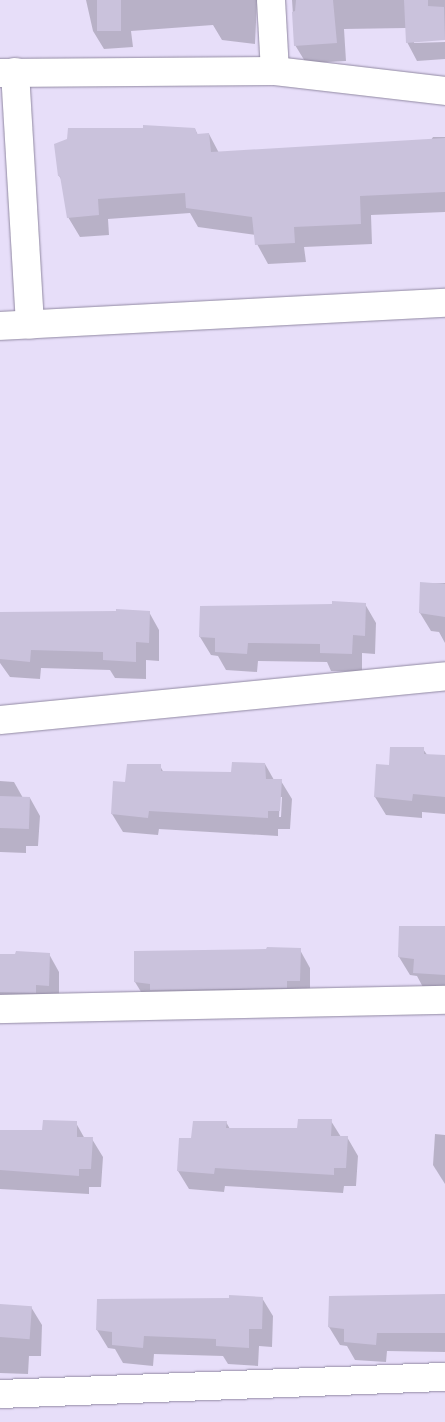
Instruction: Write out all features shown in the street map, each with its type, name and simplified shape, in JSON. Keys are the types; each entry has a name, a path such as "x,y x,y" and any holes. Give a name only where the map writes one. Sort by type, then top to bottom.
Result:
{"street":[{"path":"272,0 275,71"},
{"path":"30,325 8,72 275,71 445,91"},
{"path":"0,326 445,303"},
{"path":"0,720 445,676"},
{"path":"0,1009 445,1000"},
{"path":"0,1394 445,1377"}],"building":[{"path":"97,0 121,0 121,31 97,31"},
{"path":"296,0 333,0 337,43 294,46 292,12 295,11"},
{"path":"404,0 428,0 428,6 444,7 445,40 406,43"},
{"path":"143,125 195,128 197,134 209,133 211,152 445,138 445,192 360,196 361,224 294,227 295,243 255,245 252,217 186,208 185,193 98,199 99,215 67,218 60,176 58,176 54,144 67,139 68,128 143,128"},
{"path":"420,582 445,584 445,617 419,613"},
{"path":"332,601 366,603 365,636 353,635 352,654 320,653 320,644 248,643 247,654 215,652 215,638 199,637 200,606 332,604"},
{"path":"116,609 150,611 149,643 136,642 136,662 103,660 103,652 31,650 30,662 0,659 0,612 116,611"},
{"path":"390,747 424,747 424,754 445,755 445,797 413,794 412,801 374,797 376,764 389,765"},
{"path":"232,762 265,763 266,779 282,779 280,811 268,811 268,818 149,811 148,818 111,814 113,781 125,782 127,764 161,764 161,771 231,772"},
{"path":"0,796 30,797 29,829 0,828"},
{"path":"399,926 445,926 445,975 413,973 414,959 398,957"},
{"path":"267,947 301,948 300,981 287,981 287,988 150,990 150,984 134,982 134,951 266,949"},
{"path":"16,951 50,953 49,986 36,985 36,993 0,992 0,954 15,954"},
{"path":"298,1119 332,1119 331,1136 348,1136 346,1168 334,1168 334,1175 215,1168 214,1174 177,1171 179,1138 191,1138 193,1121 227,1121 226,1128 297,1128"},
{"path":"43,1120 77,1121 77,1137 93,1137 91,1169 79,1169 79,1176 0,1170 0,1130 42,1130"},
{"path":"445,1294 445,1333 377,1333 376,1345 344,1342 344,1329 328,1327 329,1296"},
{"path":"229,1295 263,1297 262,1329 249,1329 249,1348 216,1346 216,1339 144,1336 143,1348 112,1345 112,1332 96,1330 97,1299 229,1298"},
{"path":"0,1304 32,1306 30,1339 0,1337"}]}
